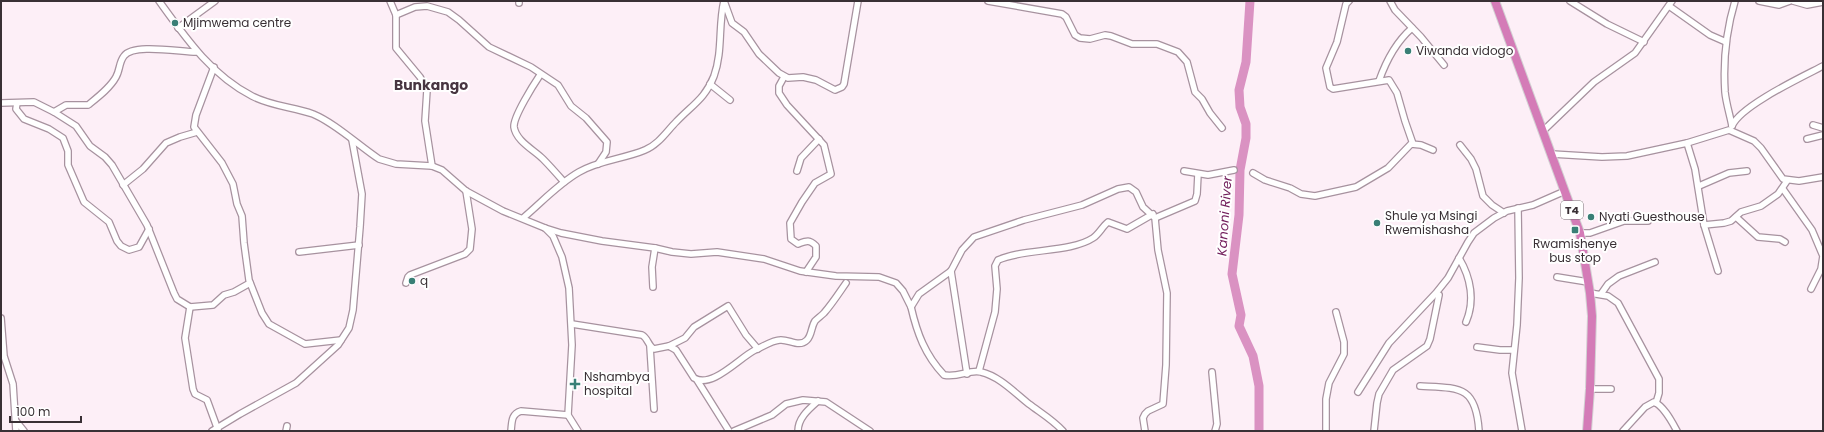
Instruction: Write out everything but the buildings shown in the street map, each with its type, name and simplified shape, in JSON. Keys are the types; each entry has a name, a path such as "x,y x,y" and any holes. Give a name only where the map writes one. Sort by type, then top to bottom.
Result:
{"highway":[{"name":"T4","path":"1495,1 1544,130 1580,233 1590,293 1592,316 1587,431"}],"street":[{"path":"159,1 196,52 228,80 252,97 313,114 327,122 379,159 386,162 432,166 442,170 466,191 545,228 595,240 655,248 685,254 717,252 754,257 806,272 836,276 885,279 896,283 903,291 911,307 922,344 936,366 944,375 950,376 979,371 994,378 1016,392 1029,404 1046,415 1063,431"},
{"path":"178,28 215,1"},
{"path":"390,1 396,15 396,48 420,77 426,90 425,121 432,166"},
{"path":"523,218 564,182 580,172 598,164 652,147 682,116 696,104 710,84 718,63 720,51 721,15 724,1 732,23 744,32 759,54 784,77 811,78 835,90 842,88 844,84 858,1"},
{"path":"988,1 1062,14 1066,17 1075,35 1084,39 1111,36 1132,44 1157,44 1178,52 1186,62 1195,92 1202,99 1210,113 1222,128"},
{"path":"1349,1 1344,8 1336,42 1326,68 1330,87 1332,89 1388,80 1392,83 1397,93 1405,124 1413,144"},
{"path":"1390,1 1395,10 1444,65"},
{"path":"1570,1 1607,24 1644,42"},
{"path":"1735,1 1729,22 1724,62 1725,94 1732,128 1754,141 1761,148 1779,176 1787,181 1823,178"},
{"path":"1759,1 1779,5 1792,1 1807,5 1823,2"},
{"path":"1544,130 1594,82 1629,59 1644,42 1670,3 1710,35 1726,42"},
{"path":"396,15 416,7 427,6 448,12 489,47 531,68 558,85 571,106 586,118 607,142 606,152 598,164"},
{"path":"1379,81 1393,50 1412,28"},
{"path":"54,112 66,105 88,105 111,84 118,73 124,56 132,51 142,49 196,52"},
{"path":"1552,154 1620,156 1687,144 1732,128 1741,114 1777,90 1823,66"},
{"path":"214,68 196,115 194,127 222,163 233,184 242,216 244,243 250,283 262,313 273,327 305,344 341,340"},
{"path":"540,75 531,88 516,119 514,125 515,131 518,137 544,160 564,182"},
{"path":"784,77 779,89 781,95 793,112 819,139 826,149 828,169 831,174 814,185 792,220 790,228 791,239 798,244 807,240 816,246 816,258 806,272"},
{"path":"710,84 730,100"},
{"path":"1,103 34,102 54,112 76,126 93,149 109,161 149,229 177,299 190,307 213,304 224,295 234,292 250,283"},
{"path":"17,103 16,109 24,119 49,129 64,138 68,151 68,164 84,202 108,222 121,246 129,250 139,247 149,229"},
{"path":"1813,125 1823,128"},
{"path":"123,184 143,169 166,143 197,132"},
{"path":"1807,139 1823,136"},
{"path":"797,171 801,158 819,139"},
{"path":"190,307 185,338 193,389 195,394 207,400 216,430 240,414 296,383 324,360 341,340 349,328 352,319 362,194 352,140"},
{"path":"1253,173 1265,180 1290,188 1301,194 1315,196 1353,188 1388,168 1407,147 1413,144 1421,145 1433,150"},
{"path":"1687,144 1699,186 1704,225 1718,271"},
{"path":"1460,145 1471,159 1476,169 1483,196 1492,205 1504,213"},
{"path":"1184,171 1208,175 1234,170"},
{"path":"1699,186 1729,173 1746,171"},
{"path":"979,371 995,312 997,289 995,264 998,260 1010,255 1077,245 1094,237 1108,222 1127,229 1154,216 1195,201 1197,194 1198,174"},
{"path":"1704,225 1724,223 1736,217 1741,212 1769,202 1783,189 1787,181"},
{"path":"911,307 920,294 951,271 962,250 974,237 1024,220 1082,205 1118,189 1125,187 1134,189 1143,207 1154,216 1158,250 1167,293 1166,365 1163,404 1144,414 1143,418 1145,431"},
{"path":"1783,189 1812,230 1823,256 1821,269 1811,289"},
{"path":"406,283 410,275 465,254 470,249 472,229 466,191"},
{"path":"1358,392 1389,343 1448,278 1474,233 1504,213 1533,205 1565,191"},
{"path":"1518,208 1519,278 1512,381 1522,431"},
{"path":"1736,217 1758,237 1780,239 1785,242"},
{"path":"1580,233 1588,233 1624,221 1648,221"},
{"path":"545,228 553,236 562,257 569,288 572,324 568,415 578,431"},
{"path":"299,252 359,245"},
{"path":"653,287 652,267 655,248"},
{"path":"1459,258 1465,268 1470,282 1471,311 1466,322"},
{"path":"1601,294 1608,284 1619,276 1655,262"},
{"path":"951,271 967,374"},
{"path":"1557,277 1588,282"},
{"path":"697,380 710,380 724,373 737,361 758,349 780,340 798,344 805,342 810,336 816,321 846,283"},
{"path":"1590,293 1608,296 1618,303 1659,379 1659,392 1656,403"},
{"path":"1374,431 1376,403 1379,394 1393,370 1427,346 1430,339 1439,295"},
{"path":"650,347 657,349 669,346 685,338 694,327 728,306 746,335 758,349"},
{"path":"1326,431 1326,399 1329,383 1344,354 1344,342 1336,312"},
{"path":"1,318 4,356 13,384 16,431"},
{"path":"572,324 642,335 647,339 650,347 654,409"},
{"path":"669,346 676,350 729,431"},
{"path":"1477,347 1514,350"},
{"path":"1212,372 1216,430"},
{"path":"1420,386 1445,387 1460,390 1467,394 1473,400 1477,411 1478,431"},
{"path":"1590,389 1611,389"},
{"path":"734,431 772,415 786,404 803,400 826,402 870,431"},
{"path":"798,431 799,422 808,410 818,401"},
{"path":"1623,431 1645,407 1656,403"},
{"path":"1656,403 1672,421 1677,431"},
{"path":"511,431 512,417 516,412 521,411 568,415"},
{"path":"16,421 24,431"}],"waterway":[{"name":"Kanoni River","path":"1250,1 1246,62 1239,90 1240,107 1246,124 1246,138 1240,170 1239,215 1232,274 1241,315 1239,326 1253,356 1259,386 1259,431"}],"place":[{"name":"Mjimwema centre","path":"175,23"},
{"name":"Viwanda vidogo","path":"1408,51"},
{"name":"Nyati Guesthouse","path":"1591,217"},
{"name":"Shule ya Msingi Rwemishasha","path":"1377,223"},
{"name":"Rwamishenye bus stop","path":"1575,230"},
{"name":"q","path":"412,281"},
{"name":"Nshambya hospital","path":"575,384"}],"district":[{"name":"Bunkango","path":"431,85"}]}
